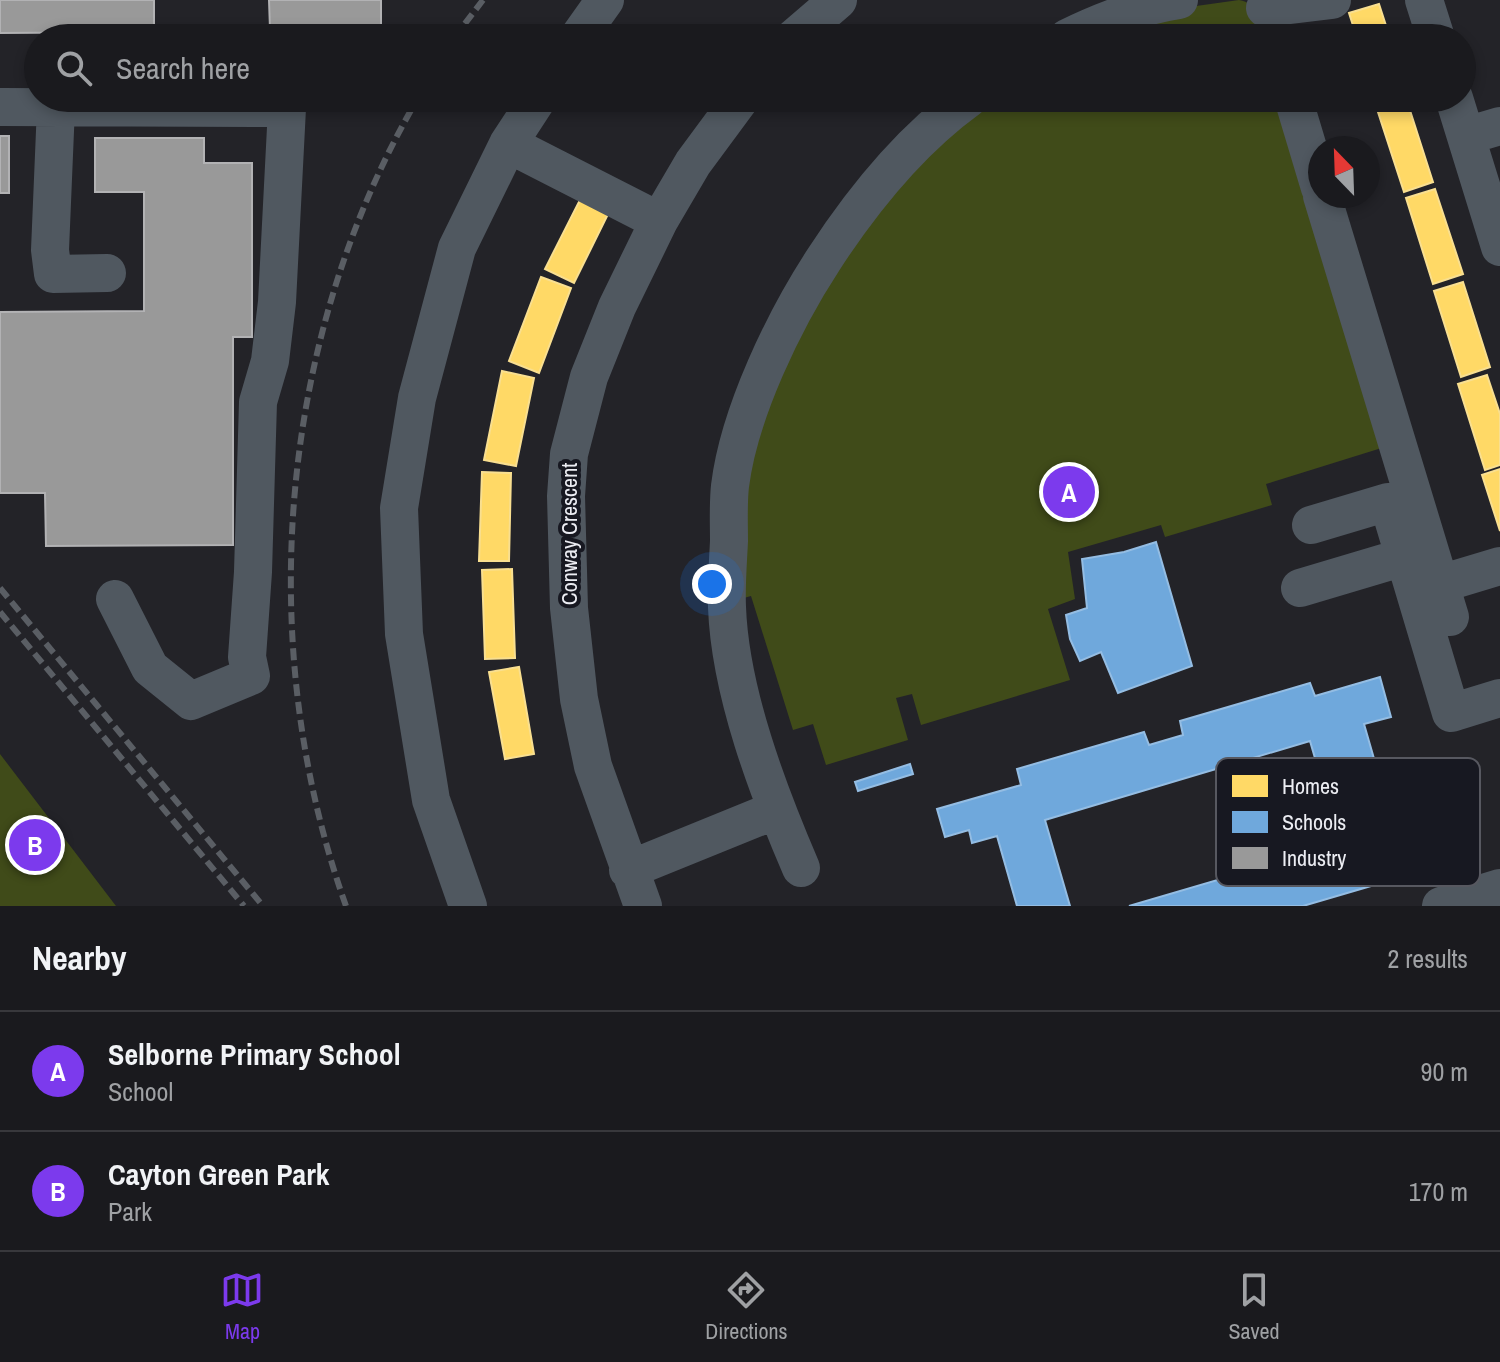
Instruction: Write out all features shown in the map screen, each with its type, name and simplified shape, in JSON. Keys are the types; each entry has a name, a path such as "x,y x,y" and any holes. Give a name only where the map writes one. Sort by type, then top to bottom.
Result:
{"street":[{"path":"588,24 605,0"},
{"path":"810,24 838,0"},
{"path":"1095,24 1159,3 1179,0"},
{"path":"1267,15 1332,0"},
{"path":"1424,0 1432,24"},
{"path":"0,107 24,107"},
{"path":"56,112 50,250 53,274 107,273"},
{"path":"115,599 150,668 191,701 251,676 247,657 258,402 270,361 277,302 287,112"},
{"path":"468,906 431,800 404,634 399,508 417,398 457,248 508,144 529,112"},
{"name":"Conway Crescent","path":"643,906 593,766 579,699 569,608 566,496 569,454 589,377 617,307 659,221 693,163 731,112"},
{"path":"801,868 776,810 749,725 731,643 727,607 730,486 741,437 764,372 804,290 851,218 893,167 954,112"},
{"path":"1297,112 1308,148"},
{"path":"1466,112 1483,131 1500,247"},
{"path":"508,144 659,221"},
{"path":"1326,208 1445,600 1500,566"},
{"path":"1311,525 1388,502 1451,713 1500,698"},
{"path":"1300,588 1404,557"},
{"path":"628,870 776,810"},
{"path":"1441,906 1500,888"}],"green space":[{"path":"1239,0 1254,9 1261,24 1129,24 1182,8"},
{"path":"967,112 1287,112 1308,181 1308,208 1316,208 1388,446 1266,484 1272,505 1165,537 1161,525 1068,552 1075,599 1048,609 1070,680 921,725 912,694 896,698 908,740 826,765 813,724 793,730 751,596 733,601 736,478 819,274"},
{"path":"0,754 116,906 0,906"}],"building: Homes":[{"path":"1379,4 1385,24 1353,24 1349,13"},
{"path":"1378,112 1410,112 1433,182 1404,192"},
{"path":"586,188 614,202 574,283 545,269"},
{"path":"1435,189 1463,274 1433,284 1406,198"},
{"path":"541,277 571,288 539,373 509,361"},
{"path":"1463,282 1490,367 1461,377 1434,291"},
{"path":"502,371 534,378 516,466 484,460"},
{"path":"1487,375 1500,414 1500,465 1485,470 1458,384"},
{"path":"1500,469 1500,531 1482,475"},
{"path":"482,472 511,473 509,561 479,561"},
{"path":"512,569 515,658 485,659 482,570"},
{"path":"519,667 534,754 505,759 489,672"}],"building: Schools":[{"path":"1156,542 1192,666 1118,693 1101,652 1080,661 1070,639 1066,615 1087,608 1082,559 1124,552"},
{"path":"1380,677 1391,717 1364,724 1374,758 1315,758 1310,741 1253,758 1216,758 1216,769 1045,820 1070,906 1017,906 997,836 972,843 969,830 945,837 937,809 1021,785 1017,769 1144,732 1149,745 1183,735 1180,721 1310,683 1315,696"},
{"path":"910,764 913,774 858,791 855,782"},
{"path":"1216,880 1216,886 1371,886 1303,906 1129,906"}],"building: Industry":[{"path":"0,0 154,0 154,24 24,24 24,33 0,33"},
{"path":"269,0 381,0 381,24 270,24"},
{"path":"0,136 9,136 9,193 0,193"},
{"path":"95,138 204,138 204,163 252,163 252,337 233,337 233,545 46,546 45,493 0,493 0,312 144,311 144,192 95,192"}],"railway":[{"path":"465,24 483,0"},
{"path":"346,906 317,806 298,704 291,599 295,494 309,390 335,289 371,191 411,112"},
{"path":"0,588 263,906"},
{"path":"0,612 244,906"}],"place":[{"name":"Selborne Primary School","path":"1069,492"},
{"name":"Cayton Green Park","path":"35,845"}]}
